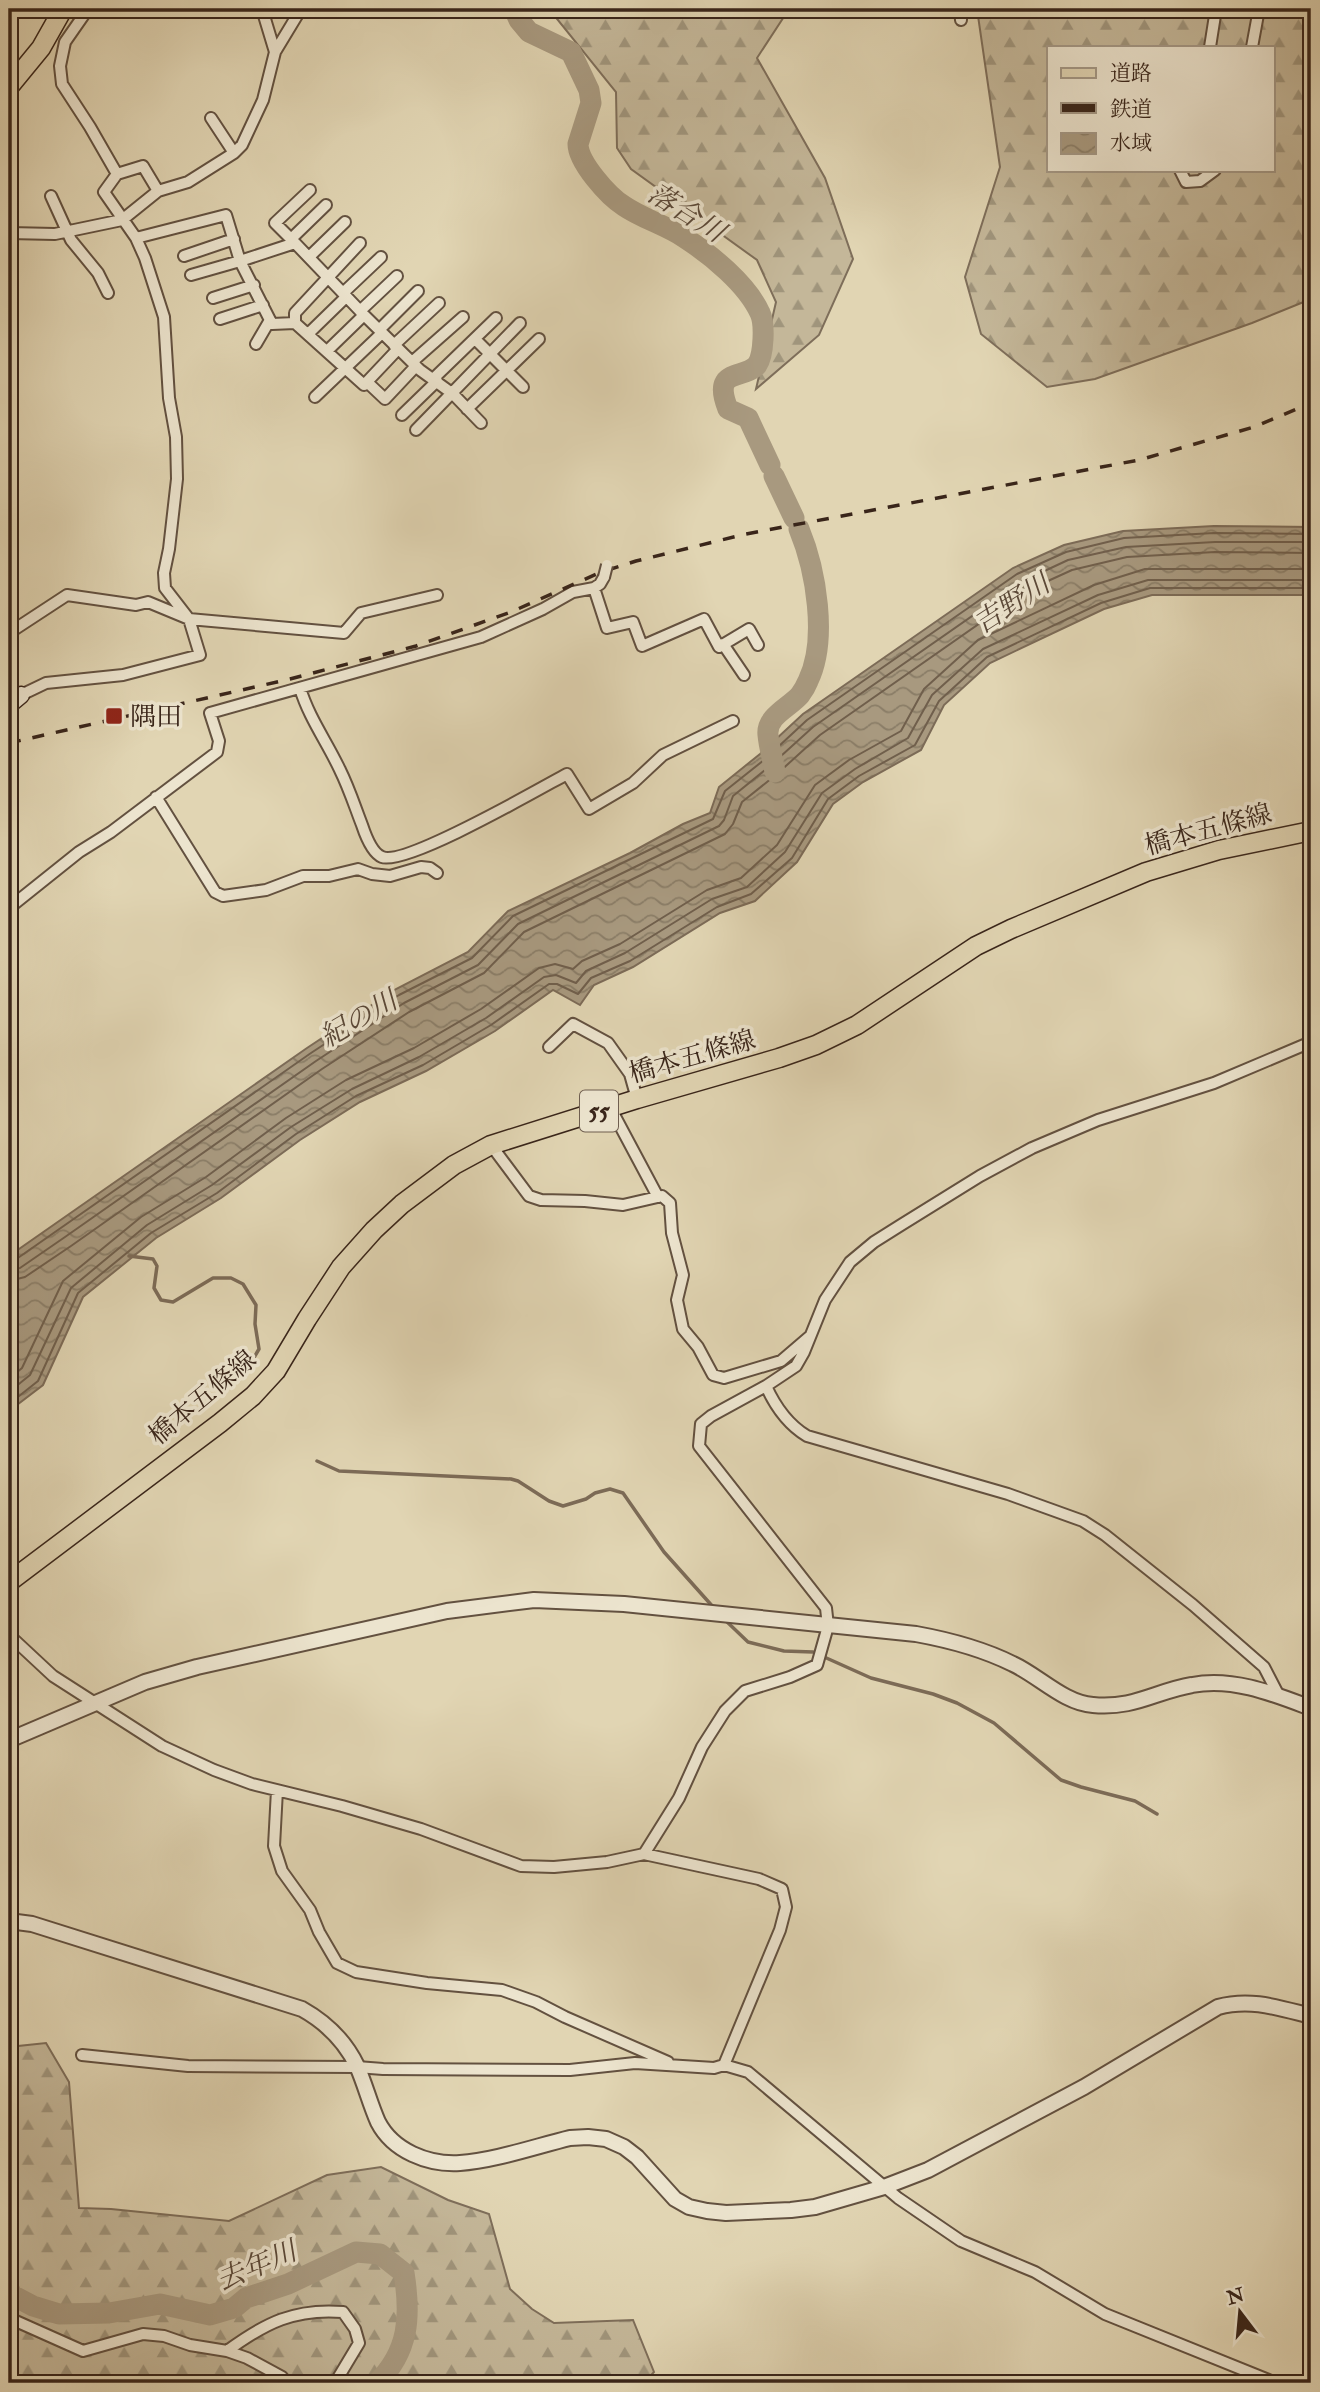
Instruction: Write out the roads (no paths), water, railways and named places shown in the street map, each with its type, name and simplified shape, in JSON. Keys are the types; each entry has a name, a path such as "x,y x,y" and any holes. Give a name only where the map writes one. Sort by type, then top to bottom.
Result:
{"main road":[{"path":"9,87 41,48 63,9"},
{"name":"橋本五條線","path":"9,1582 253,1396 276,1371 341,1266 402,1203 454,1165 491,1145 816,1045 857,1025 976,946 1146,872 1219,849 1311,831"}],"street":[{"path":"88,9 65,42 60,66 62,84 117,174"},
{"path":"261,9 275,52"},
{"path":"9,233 55,234 122,220 158,191 188,181 234,153 243,145 263,100 275,52 301,9"},
{"path":"1210,46 1216,9"},
{"path":"1252,46 1259,9"},
{"path":"211,118 234,153"},
{"path":"15,700 46,683 122,675 200,654 189,619 165,588 164,573 177,479 176,437 169,398 164,317 136,238 104,192 117,174 143,166 158,191"},
{"path":"1181,172 1186,182 1200,181 1212,172"},
{"path":"310,190 275,223 396,347 453,394 481,423"},
{"path":"51,197 67,231 98,273 108,293"},
{"path":"191,275 240,261 293,241 326,205"},
{"path":"136,238 226,215 240,261 272,324 295,323 363,385 439,303"},
{"path":"309,257 345,222"},
{"path":"184,256 234,239"},
{"path":"295,323 295,313 360,243"},
{"path":"308,334 381,257"},
{"path":"327,351 397,276"},
{"path":"213,298 254,285"},
{"path":"315,397 418,291"},
{"path":"220,318 263,305"},
{"path":"367,382 385,399 414,364 463,317"},
{"path":"402,415 496,318"},
{"path":"256,344 270,320"},
{"path":"416,430 520,323"},
{"path":"475,339 523,387"},
{"path":"467,409 539,339"},
{"path":"9,908 79,852 111,832 217,752 219,741 211,713 277,692 300,688 481,637 573,593 594,588 604,578 610,561"},
{"path":"594,588 607,628 633,622 642,646 704,619 719,647 749,629 758,645"},
{"path":"9,633 67,595 136,605 148,603 189,619 344,633 360,613 437,595"},
{"path":"723,644 744,675"},
{"path":"300,688 306,708 341,771 365,834 382,857 394,857 421,848 567,774 589,810 633,783 663,755 733,721"},
{"path":"156,797 215,892 223,897 266,890 303,876 329,876 358,869 390,876 421,867 430,868 437,873"},
{"path":"549,1047 573,1024 608,1042 630,1074 638,1099"},
{"path":"644,1854 679,1798 702,1748 725,1712 745,1691 790,1677 817,1665 828,1626 826,1608 699,1446 701,1424 796,1366 825,1300 850,1262 874,1242 980,1176 1032,1148 1098,1120 1214,1083 1311,1042"},
{"path":"610,1107 658,1197"},
{"path":"491,1145 529,1196 541,1200 623,1205 663,1196 670,1203 672,1233 683,1275 677,1300 683,1329 698,1347 713,1375 724,1378 781,1361 811,1335"},
{"path":"766,1386 772,1401 796,1430 807,1436 1008,1494 1083,1521 1105,1535 1193,1605 1264,1667 1279,1696"},
{"path":"9,1740 145,1682 197,1667 447,1611 534,1600 624,1604 916,1634 953,1641 1013,1663 1066,1696 1091,1705 1143,1701 1192,1685 1216,1683 1246,1686 1311,1708"},
{"path":"9,1635 53,1676 162,1746 214,1770 421,1829 521,1866 568,1866 644,1854 759,1880 782,1889 786,1907 780,1930 724,2065"},
{"path":"277,1790 274,1846 282,1871 310,1910 337,1963 356,1972 427,1983 502,1990 536,2002 677,2066"},
{"path":"9,1921 32,1924 303,2009 321,2020 336,2034 357,2067 379,2123 388,2137 402,2149 421,2158 441,2163 461,2163 570,2138 606,2139 624,2147 637,2157 675,2199 689,2207 726,2213 815,2207 884,2187 928,2169 1084,2087 1218,2007 1248,2003 1266,2004 1311,2016"},
{"path":"82,2056 188,2066 383,2069 570,2070 635,2063 714,2068 724,2065 748,2073 884,2187 961,2241 1035,2272 1105,2314 1276,2383"},
{"path":"227,2351 255,2330 283,2318 322,2310 343,2312 355,2329 359,2343 335,2383"},
{"path":"9,2318 83,2351 143,2334 163,2336 247,2358 282,2377 287,2383"}],"water":[{"path":"1214,526 1311,527 1311,595 1152,595 1104,609 990,663 944,705 921,750 863,782 833,804 797,862 755,901 720,913 633,967 594,985 580,1005 553,990 495,1031 426,1071 360,1102 300,1140 221,1198 156,1238 83,1297 43,1385 9,1411 9,1256 396,989 468,952 508,911 710,813 719,787 803,714 1013,568 1064,545 1123,531"}],"waterway":[{"name":"落合川","path":"514,9 529,32 571,52 589,90 591,103 578,144 579,151 595,178 624,206 678,233 706,253 737,281 754,302 763,324 759,360 751,369 726,381 724,396 728,409 748,418 770,465"},
{"name":"落合川","path":"774,476 794,518"},
{"name":"落合川","path":"775,772 768,728 775,717 800,695 814,664 817,646 815,584 799,529"},
{"path":"129,1256 153,1259 157,1266 154,1288 161,1300 173,1302 213,1278 231,1278 243,1284 256,1305 255,1324 259,1349 246,1371"},
{"path":"317,1461 339,1471 511,1479 563,1506 610,1489 623,1493 664,1552 714,1608"},
{"path":"724,1619 748,1642 784,1651 813,1652 871,1678 957,1703 994,1723 1061,1780 1135,1801 1157,1814"},
{"name":"去年川","path":"9,2289 12,2295 33,2306 59,2314 109,2313 160,2304 210,2315 234,2308 246,2298 288,2284 356,2252 380,2254 404,2273 407,2319 396,2358 377,2383"}],"railway":[{"path":"9,743 290,679 416,646 511,612 599,573 636,561 746,534 1139,460 1254,427 1311,403"}],"place":[{"name":"隅田","path":"114,716"}],"water label":[{"name":"吉野川","path":"1011,603"},
{"name":"紀の川","path":"358,1018"}]}
